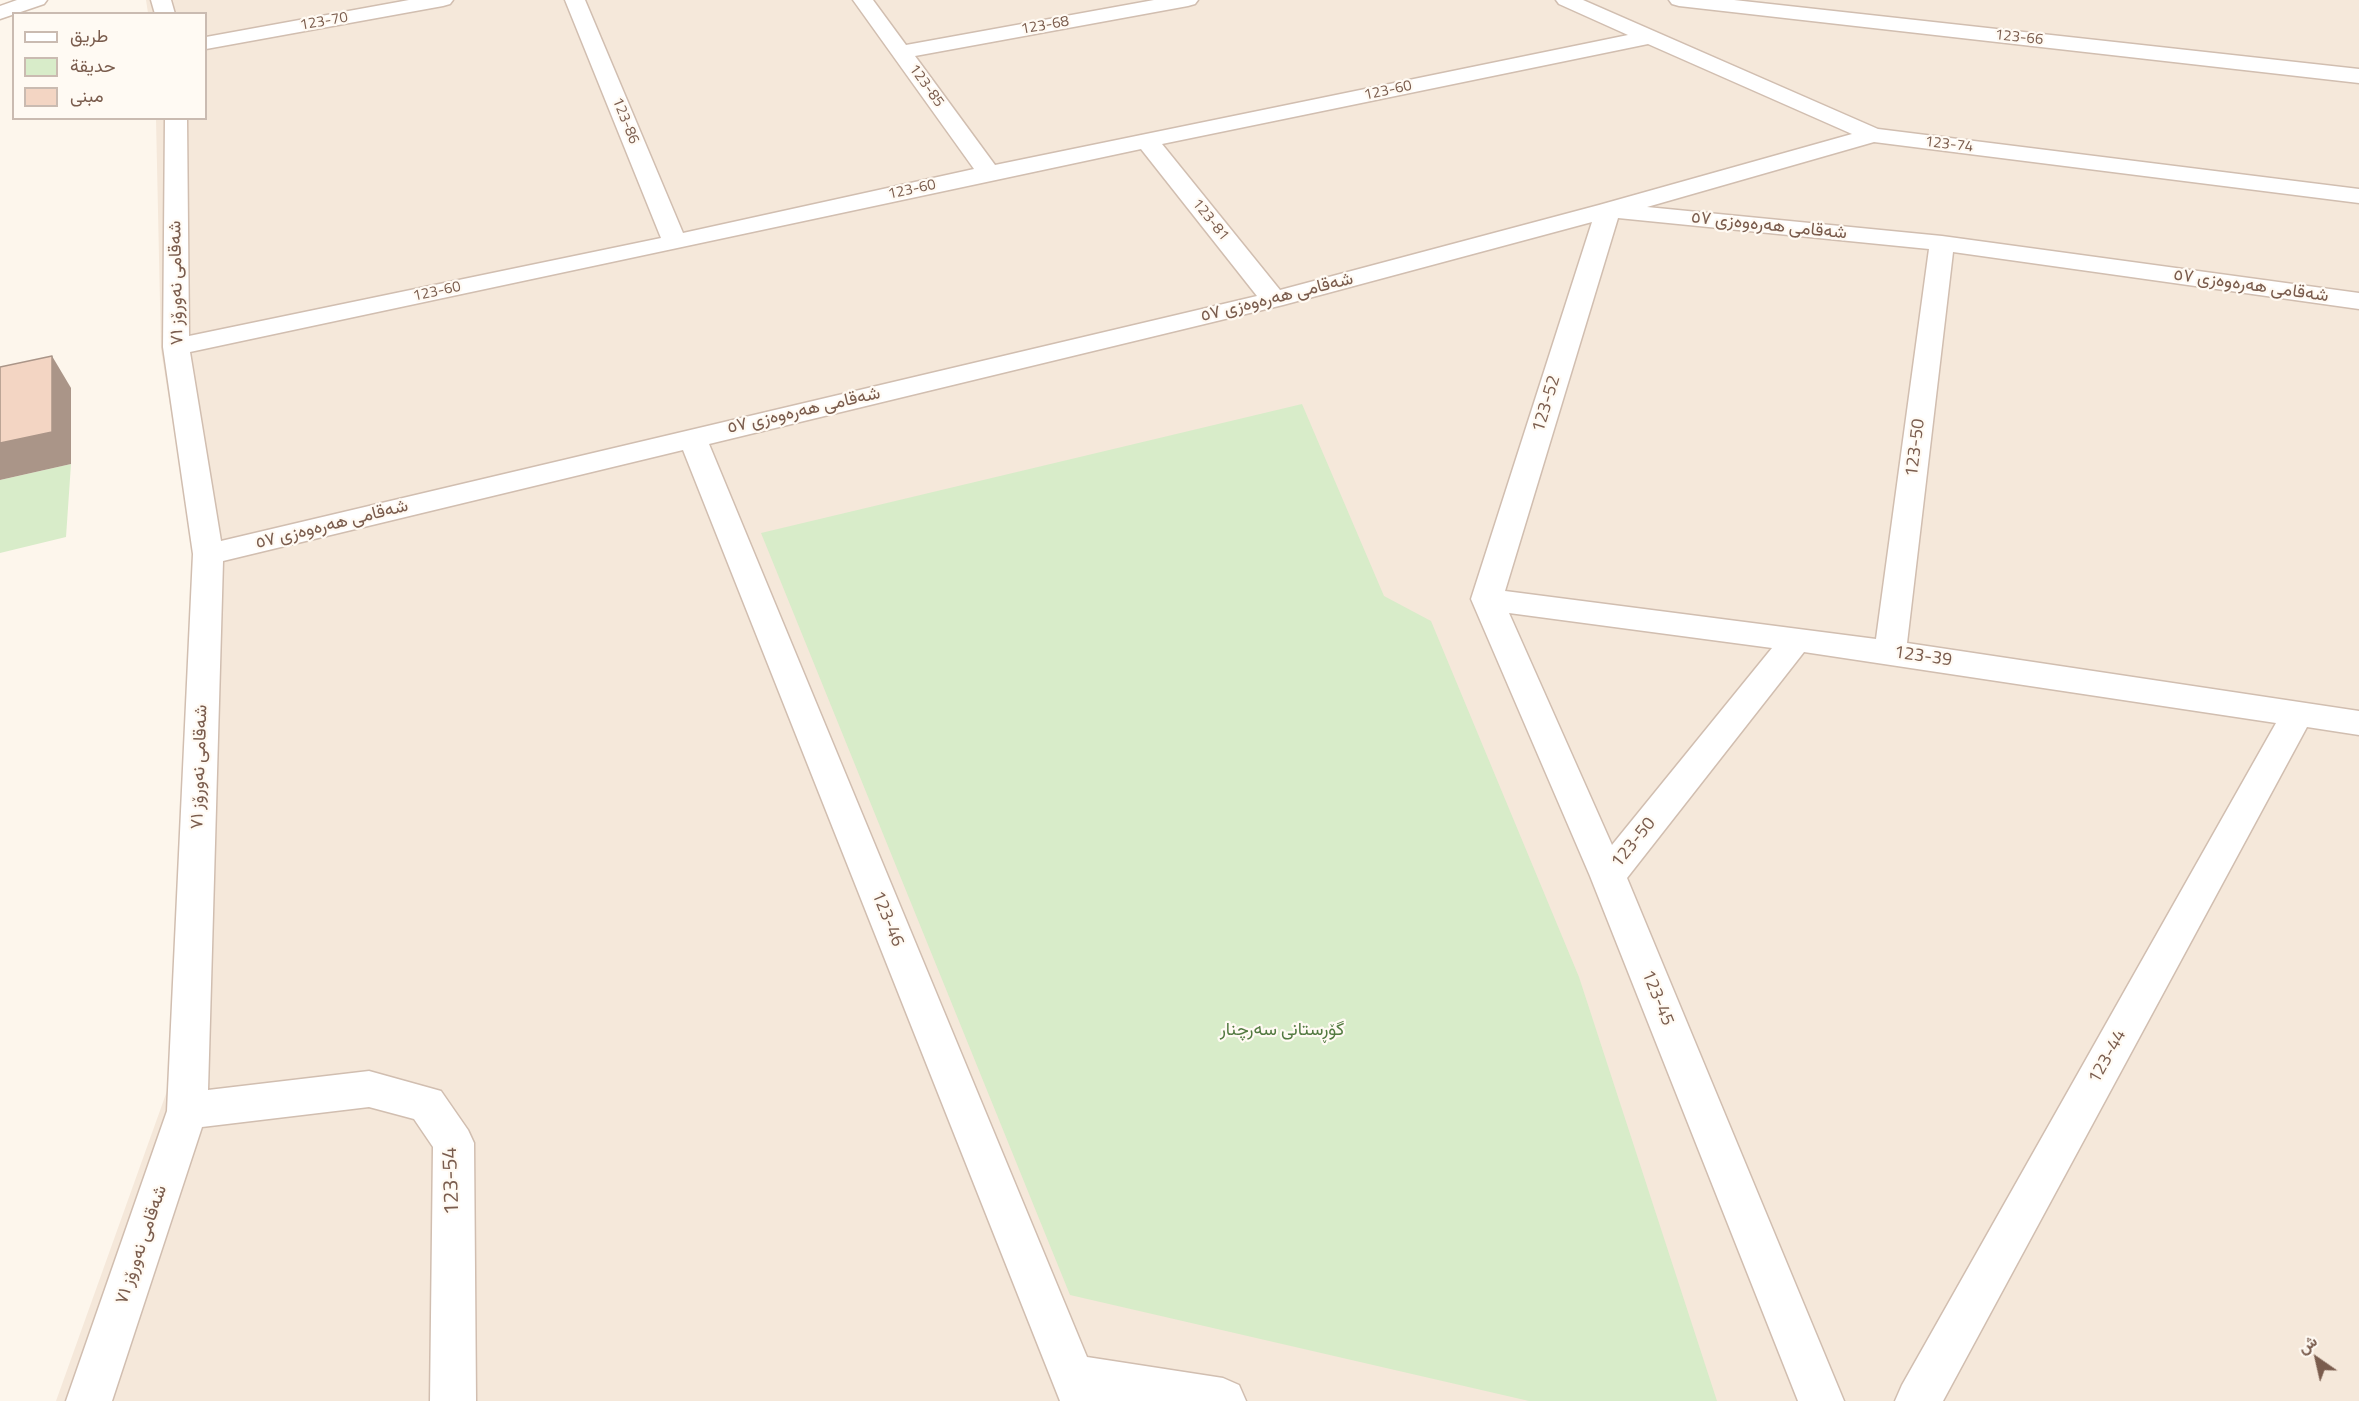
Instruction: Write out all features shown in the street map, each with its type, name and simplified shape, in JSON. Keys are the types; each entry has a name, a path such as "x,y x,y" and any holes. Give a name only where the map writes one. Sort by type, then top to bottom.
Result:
{"street":[{"path":"0,13 38,0"},
{"path":"283,29 327,0"},
{"name":"123-70","path":"207,43 443,0"},
{"name":"123-86","path":"574,0 675,242"},
{"name":"123-85","path":"863,0 989,173"},
{"name":"123-68","path":"901,52 1188,0"},
{"name":"123-74","path":"1566,0 1873,135 2359,196"},
{"name":"123-66","path":"1679,0 2359,76"},
{"name":"123-60","path":"176,347 989,173 1649,37"},
{"name":"شەقامی نەورۆز ٧١","path":"89,1401 187,1111 208,554 176,347 176,120"},
{"path":"1608,210 1873,135"},
{"name":"123-81","path":"1146,140 1274,300"},
{"name":"شەقامی هەرەوەزی ٥٧","path":"208,554 1274,300 1608,210 1942,243 2359,301"},
{"name":"123-52","path":"1487,599 1608,210"},
{"name":"123-50","path":"1890,652 1942,243"},
{"name":"123-46","path":"692,438 1078,1389"},
{"name":"123-39","path":"1487,599 1890,652 2359,723"},
{"name":"123-45","path":"1487,599 1608,876 1821,1401"},
{"name":"123-50","path":"1608,876 1796,641"},
{"name":"123-44","path":"1918,1401 2298,713"},
{"name":"123-54","path":"187,1111 369,1089 427,1104 454,1143 453,1401"},
{"path":"1078,1389 1223,1401"}],"shaded area":[{"path":"146,0 2359,0 2359,1401 56,1401 191,1024 195,560 161,350 156,120 207,120 207,12 148,12"}],"green space":[{"name":"گۆڕستانی سەرچنار","path":"1302,404 1384,596 1431,621 1579,977 1717,1401 1529,1401 1070,1295 761,533"},
{"path":"71,464 66,537 0,553 0,480"}],"building":[{"path":"52,356 52,432 0,443 0,367"}]}
